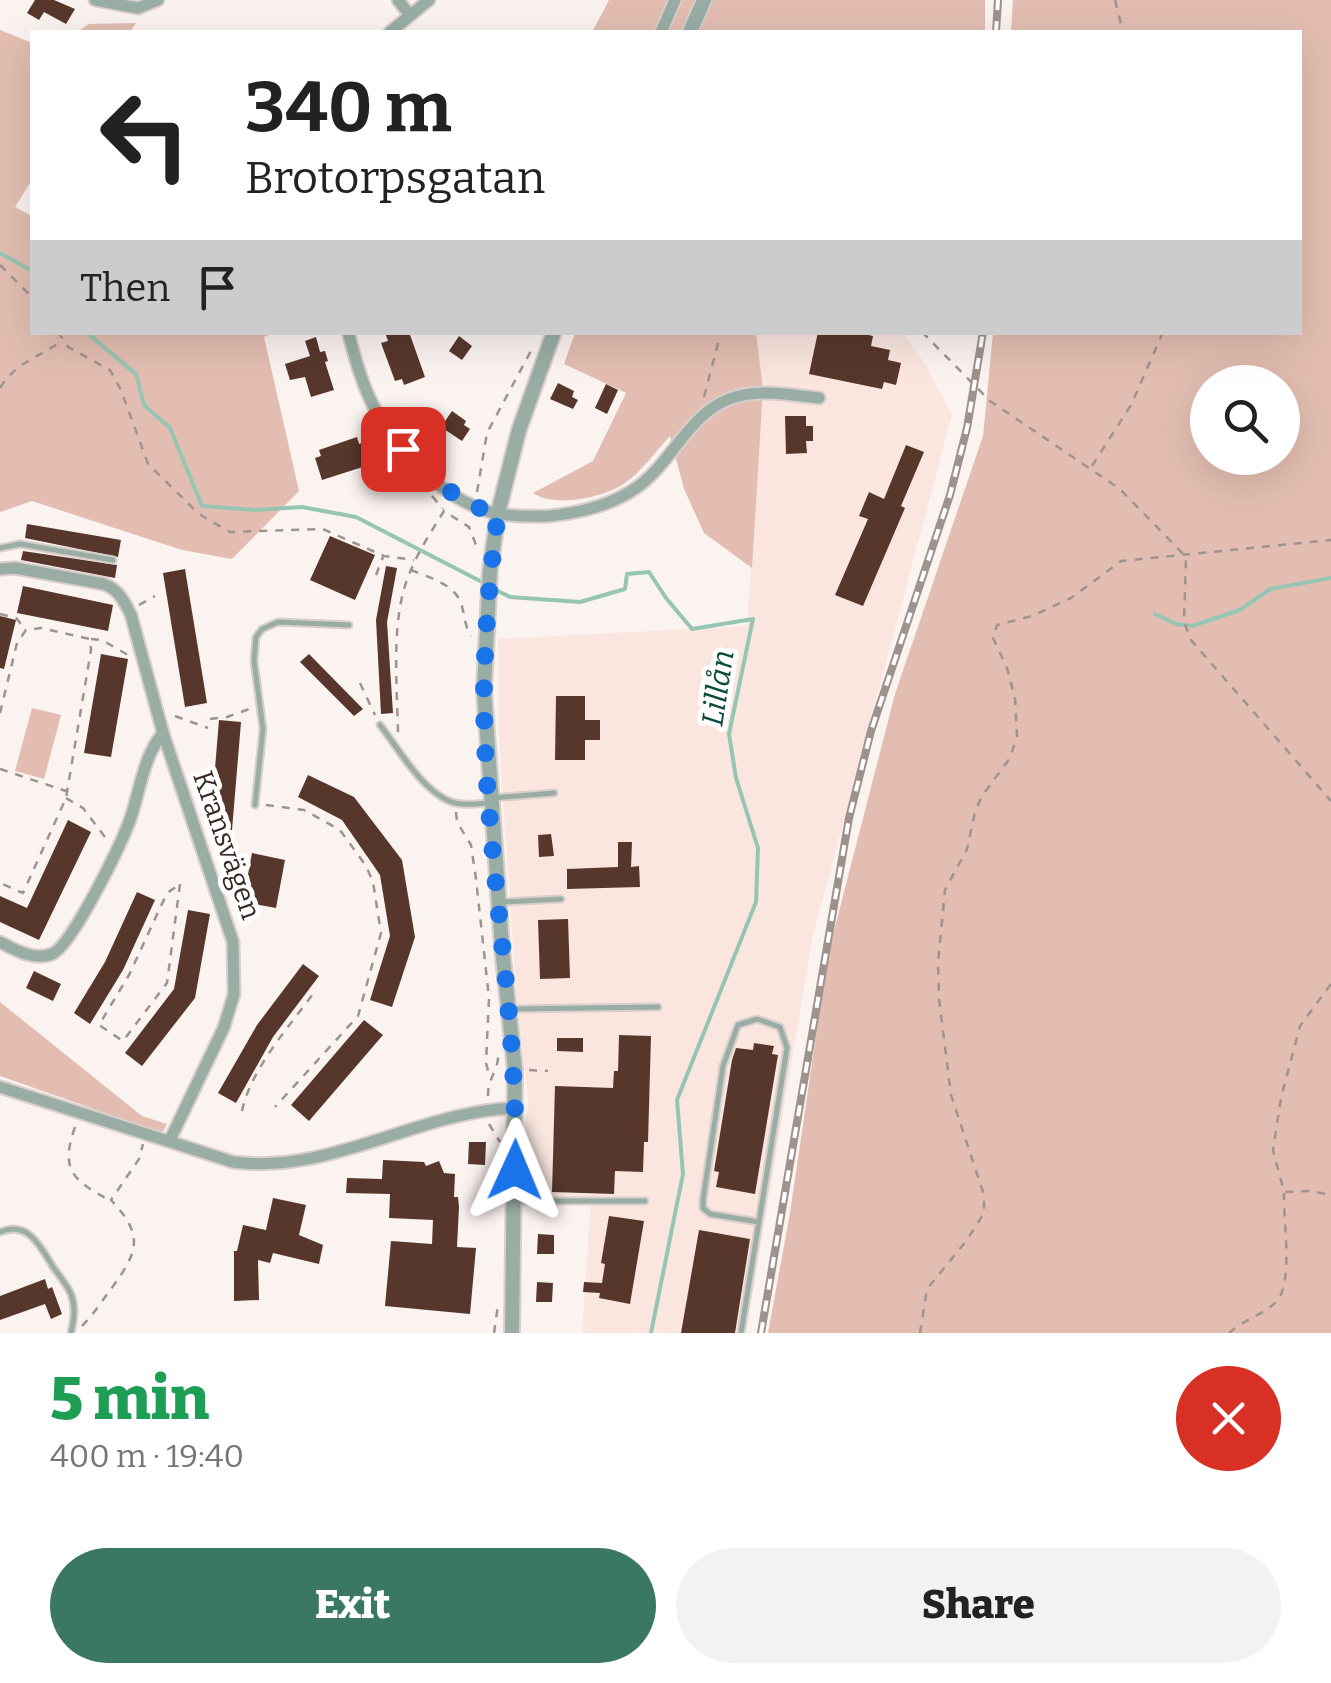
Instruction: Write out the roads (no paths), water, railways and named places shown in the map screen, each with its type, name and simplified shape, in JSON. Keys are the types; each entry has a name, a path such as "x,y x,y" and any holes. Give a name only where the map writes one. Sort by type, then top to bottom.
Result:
{"street":[{"path":"96,0 138,8 158,0"},
{"path":"398,0 410,16"},
{"path":"392,30 428,0"},
{"path":"663,30 675,0"},
{"path":"691,30 704,0"},
{"path":"349,335 361,377 381,420 426,473 474,506 498,514 573,514 616,500 640,485 706,412 726,399 765,392 820,398"},
{"path":"512,1333 517,1108 502,1006 484,690 488,612 485,565 519,430 553,335"},
{"name":"Kransvägen","path":"0,568 104,584 114,588 129,611 163,733 230,929 234,994 224,1027 170,1140"},
{"path":"0,942 24,954 56,953 87,907 118,846 140,792 151,747 163,733"},
{"path":"0,1087 233,1162 266,1166 338,1152 489,1109 517,1108"}],"lane":[{"path":"0,548 20,544 113,560"},
{"path":"255,805 263,729 254,648 262,630 288,621 349,625"},
{"path":"380,725 422,779 446,800 456,803 554,793"},
{"path":"499,902 561,899"},
{"path":"502,1006 658,1007"},
{"path":"741,1333 759,1222 787,1048 780,1027 757,1019 738,1025 723,1066 702,1200 703,1208 710,1214 759,1222"},
{"path":"514,1201 645,1201"},
{"path":"0,1232 23,1230 35,1238 71,1294 75,1313 72,1333"}],"waterway":[{"name":"Lillån","path":"0,253 30,270"},
{"name":"Lillån","path":"90,335 136,374 144,405 170,428 202,506 255,510 302,507 356,517 484,583"},
{"name":"Lillån","path":"492,588 510,597 580,602 625,589 627,574 649,572 692,629 753,619 729,734 736,778 758,848 756,902 677,1100 683,1174 651,1333"},
{"path":"1155,614 1176,624 1192,626 1240,610 1270,589 1331,578"}],"railway":[{"path":"996,30 998,0"},
{"path":"761,1333 849,818 871,731 950,495 967,428 982,335"}]}
